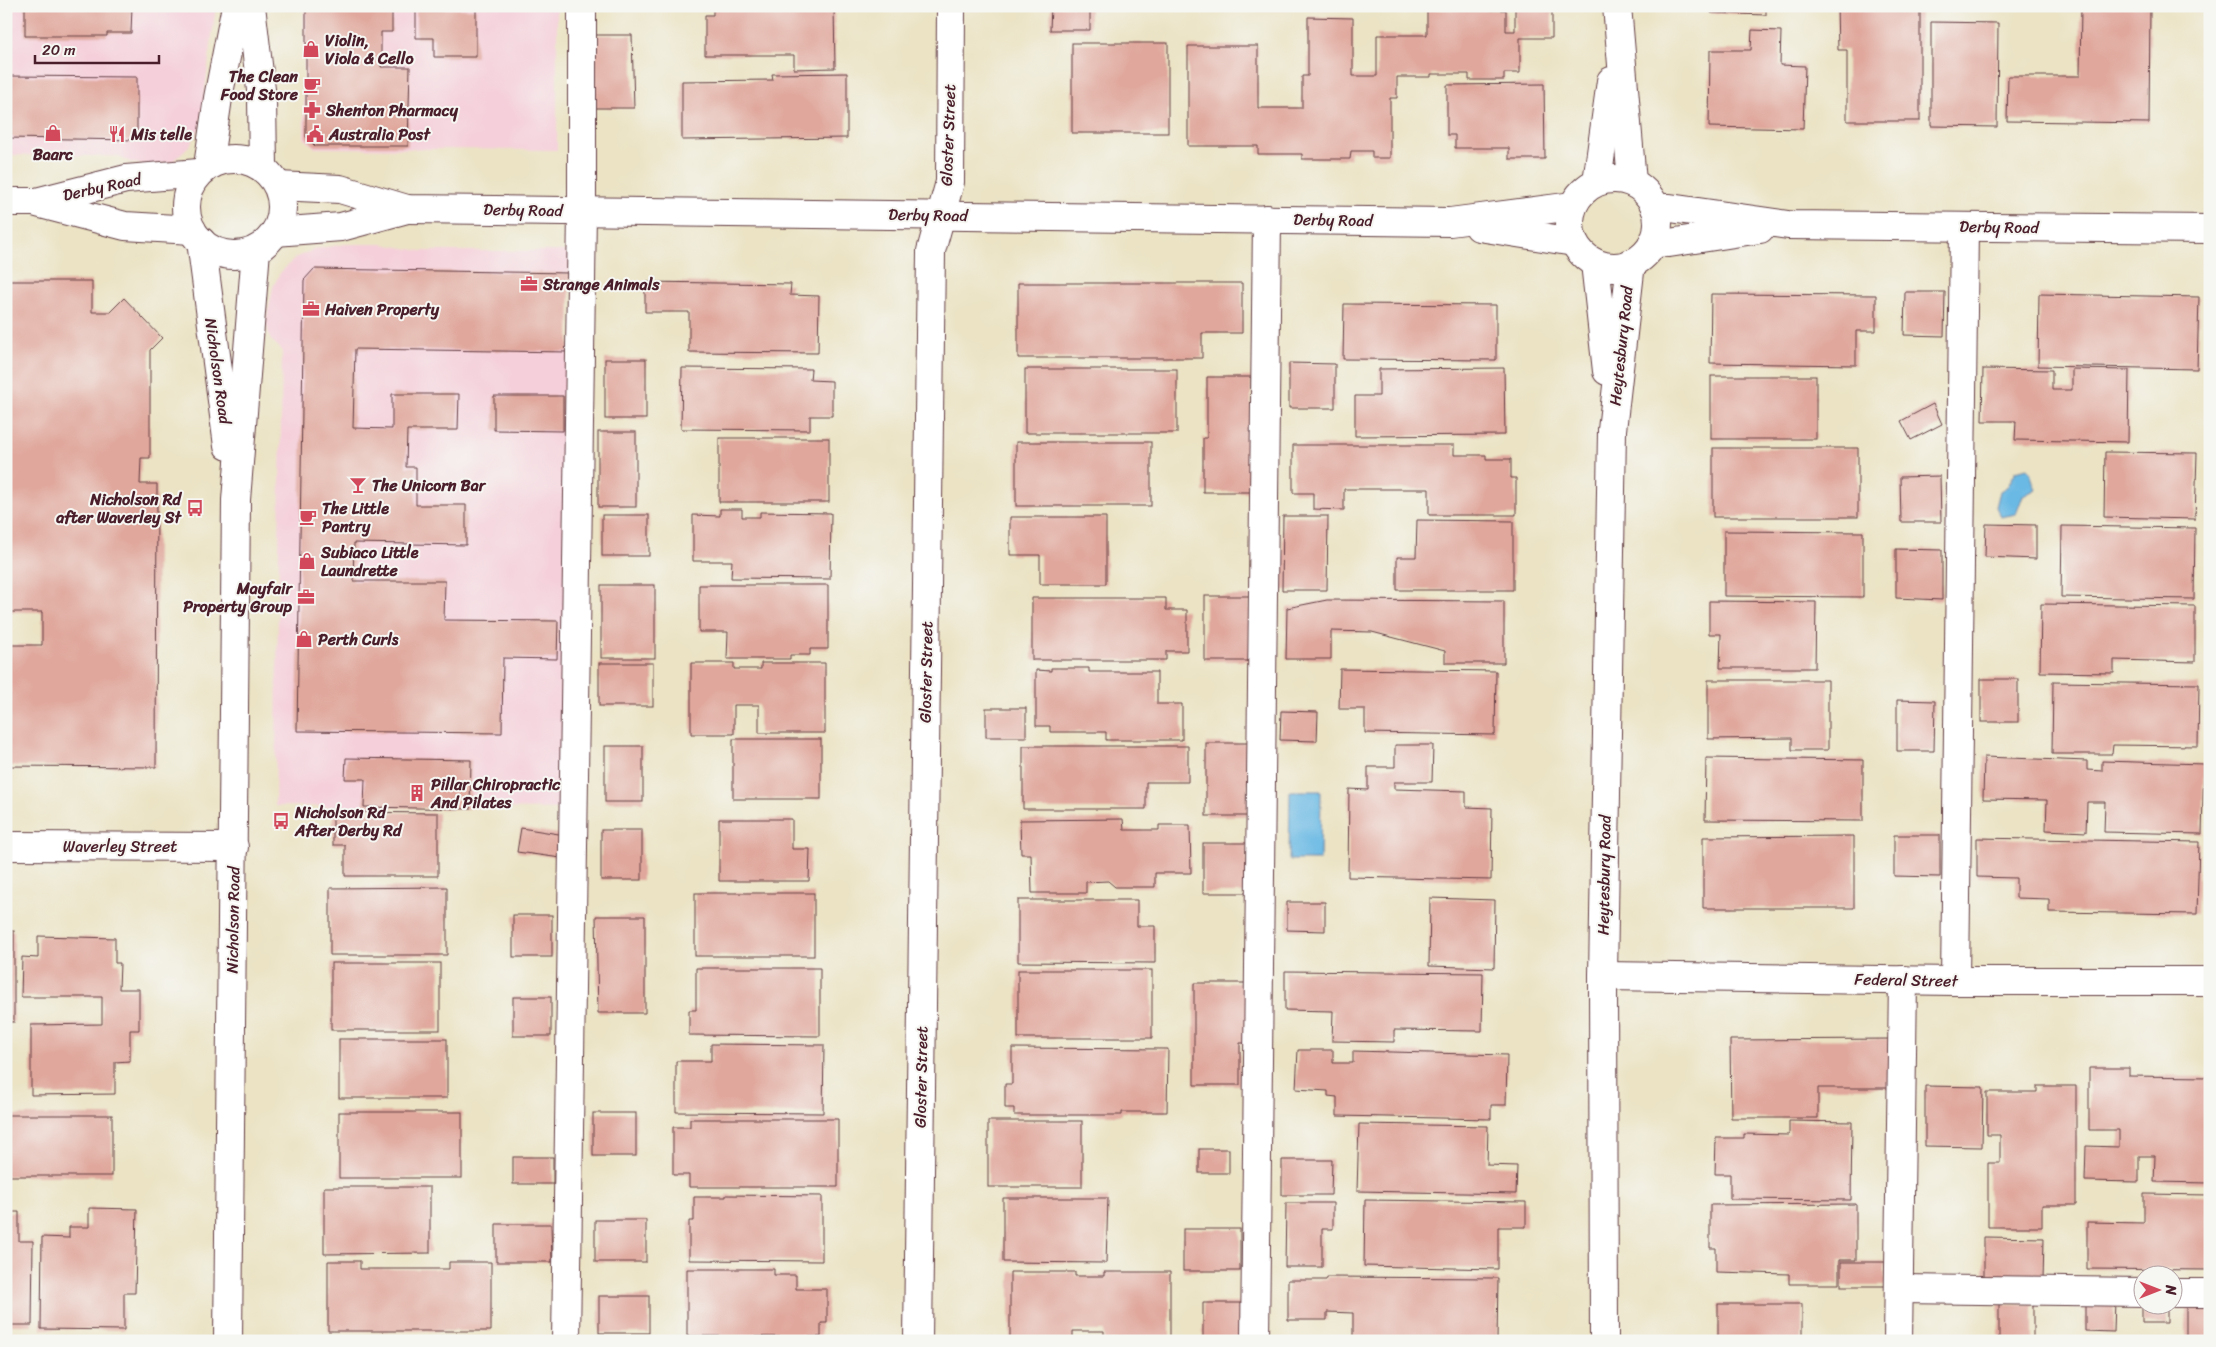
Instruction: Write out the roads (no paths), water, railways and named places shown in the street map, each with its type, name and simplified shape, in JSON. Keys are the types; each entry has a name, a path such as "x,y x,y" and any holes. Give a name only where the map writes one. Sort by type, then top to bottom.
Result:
{"street":[{"path":"236,6 204,169 189,190 186,204 188,218 196,236 216,251 229,255 256,250 265,244 276,232 282,217 282,201 271,177 251,6"},
{"path":"566,1341 582,211 582,6"},
{"name":"Gloster Street","path":"918,1341 931,251 950,182 951,6"},
{"path":"1597,182 1617,17"},
{"path":"1617,17 1632,182"},
{"path":"204,169 225,159 244,159 271,177"},
{"name":"Derby Road","path":"6,202 36,202 126,179 204,169"},
{"name":"Derby Road","path":"271,177 340,189 407,209"},
{"path":"1610,179 1632,182 1644,190 1655,208 1658,224 1653,242 1641,257 1631,263 1618,267 1595,263 1581,253 1574,242 1570,221 1573,206 1585,189 1597,182 1610,179"},
{"name":"Derby Road","path":"36,202 125,226 196,236"},
{"name":"Derby Road","path":"1450,222 1573,206"},
{"name":"Derby Road","path":"1655,208 1670,208 1788,225 2210,229"},
{"name":"Derby Road","path":"276,232 341,227 407,209 1450,222 1574,242"},
{"path":"1255,1341 1267,219"},
{"name":"Derby Road","path":"1653,242 1669,243 1788,225"},
{"path":"1955,981 1964,227"},
{"name":"Nicholson Road","path":"196,236 236,500"},
{"name":"Nicholson Road","path":"228,1341 236,500 256,250"},
{"name":"Heytesbury Road","path":"1595,263 1612,430"},
{"name":"Heytesbury Road","path":"1603,1334 1603,976 1612,430 1631,263"},
{"name":"Waverley Street","path":"6,846 234,847"},
{"name":"Federal Street","path":"1603,976 1955,981 2210,982"},
{"path":"1898,1341 1903,980"},
{"path":"1899,1289 2134,1292"},
{"path":"2184,1293 2210,1293"}],"water":[{"path":"2027,468 2036,489 2023,496 2016,514 2001,517 1996,507 2000,491 2008,486 2016,471"},
{"path":"1290,791 1321,791 1320,860 1289,860"}],"place":[{"name":"Violin, Viola & Cello","path":"311,49"},
{"name":"The Clean Food Store","path":"312,85"},
{"name":"Shenton Pharmacy","path":"312,110"},
{"name":"Baarc","path":"53,133"},
{"name":"Mis telle","path":"117,134"},
{"name":"Australia Post","path":"315,134"},
{"name":"Strange Animals","path":"529,284"},
{"name":"Haiven Property","path":"311,309"},
{"name":"The Unicorn Bar","path":"358,485"},
{"name":"Nicholson Rd after Waverley St","path":"195,508"},
{"name":"The Little Pantry","path":"308,517"},
{"name":"Subiaco Little Laundrette","path":"307,561"},
{"name":"Mayfair Property Group","path":"306,597"},
{"name":"Perth Curls","path":"304,639"},
{"name":"Pillar Chiropractic And Pilates","path":"417,793"},
{"name":"Nicholson Rd After Derby Rd","path":"281,821"}]}
